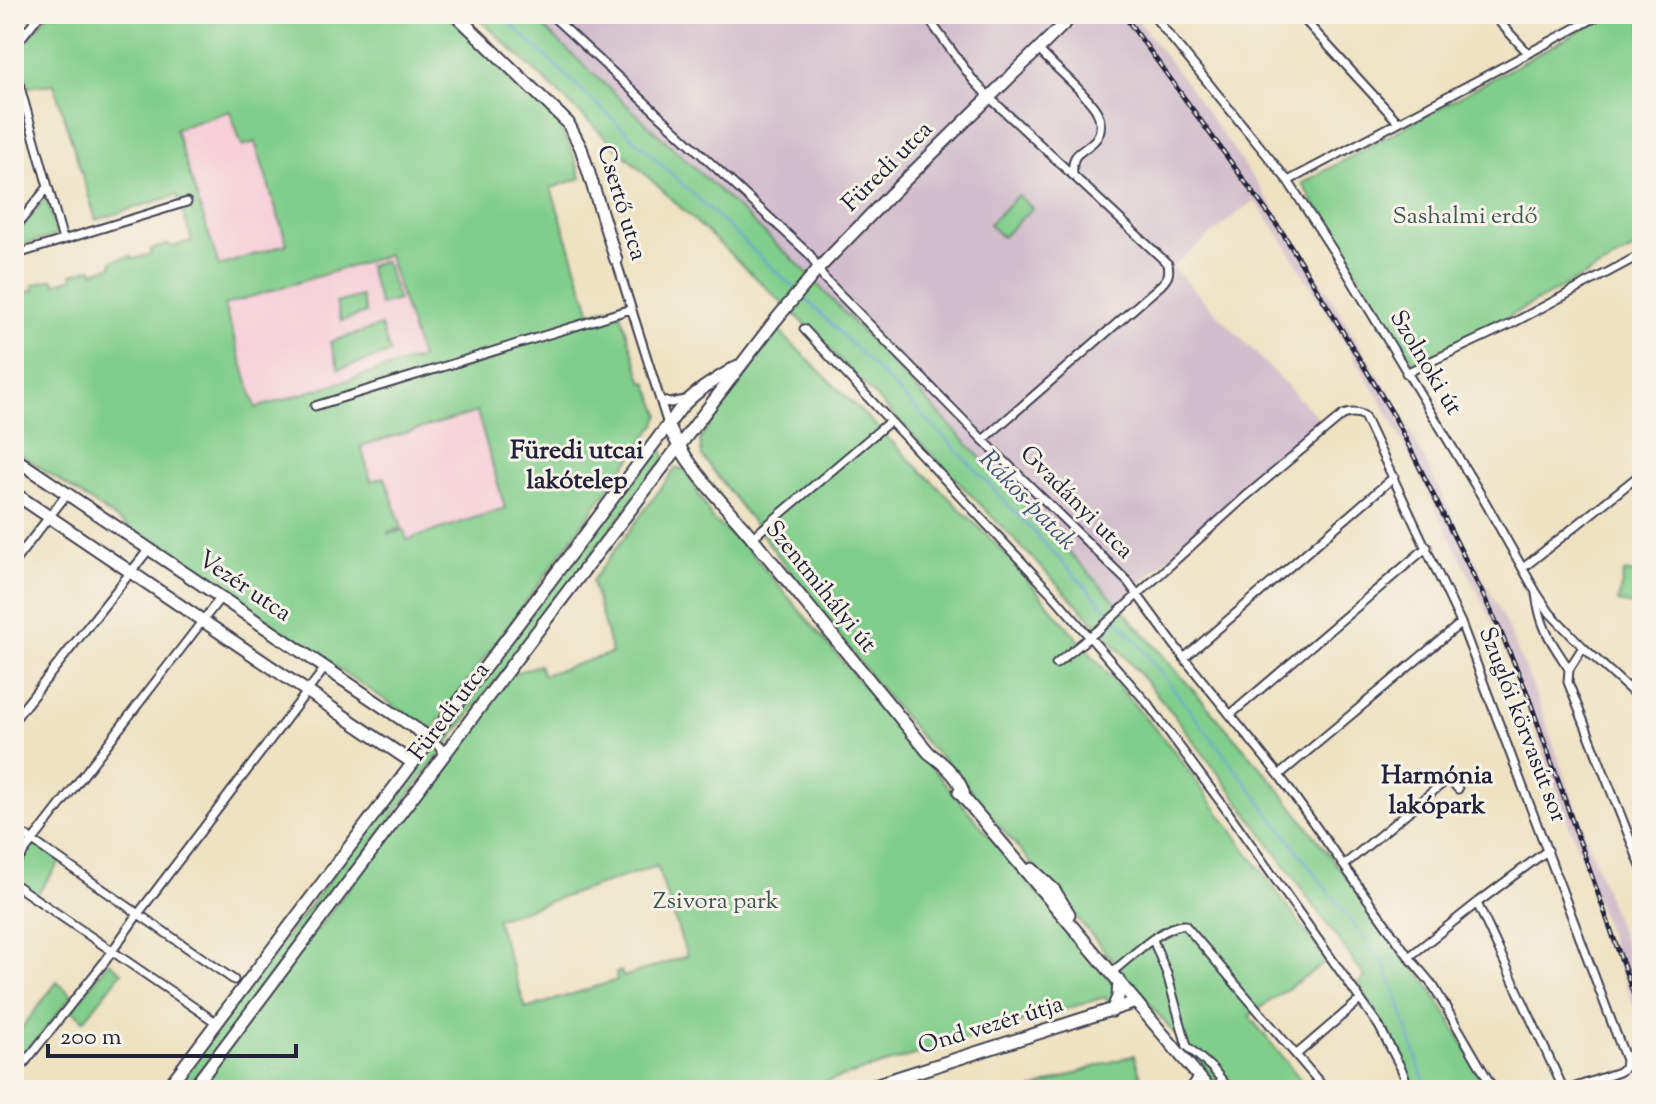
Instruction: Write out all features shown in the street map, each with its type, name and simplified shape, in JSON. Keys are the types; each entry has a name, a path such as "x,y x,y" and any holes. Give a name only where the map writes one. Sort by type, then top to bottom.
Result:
{"street":[{"path":"14,47 40,14"},
{"name":"Csertő utca","path":"455,14 568,123 581,148 668,425 679,446"},
{"name":"Gvadányi utca","path":"550,14 810,255 829,283 1128,582 1184,658 1279,775 1409,957 1434,987 1494,1090"},
{"path":"925,14 989,97 1168,264 1170,271 1168,279 983,440"},
{"name":"Füredi utca","path":"192,1090 794,298 818,269 1074,14"},
{"name":"Szolnoki út","path":"1152,14 1288,181 1343,266 1536,592"},
{"path":"1299,14 1398,122"},
{"path":"1492,14 1528,53"},
{"path":"1288,181 1602,14"},
{"path":"1038,49 1089,101 1100,121 1101,130 1097,138 1072,163 1073,175"},
{"path":"14,66 63,240"},
{"path":"14,229 48,187"},
{"path":"14,255 187,202"},
{"path":"1406,373 1503,329 1642,254"},
{"path":"315,406 631,309"},
{"path":"804,329 1052,594 1157,716 1379,1026 1410,1090"},
{"name":"Füredi utca","path":"166,1090 687,400 745,361"},
{"path":"660,400 670,403 687,400"},
{"name":"Szuglói körvasút sor","path":"1138,596 1245,497 1343,415 1354,412 1364,416 1461,623 1626,1060 1625,1067 1619,1072 1565,1090"},
{"path":"752,538 889,422"},
{"name":"Szentmihályi út","path":"679,446 719,500 929,753 935,765 1011,851 1054,890 1069,913 1074,929 1210,1090"},
{"name":"Vezér utca","path":"14,458 431,739 440,747 443,757"},
{"path":"1523,568 1642,473"},
{"path":"1184,658 1394,477"},
{"name":"Vezér utca","path":"14,493 431,774"},
{"path":"16,556 67,494"},
{"path":"1230,715 1427,547"},
{"path":"14,720 149,549"},
{"path":"1536,592 1550,613 1583,647 1642,701"},
{"path":"1536,592 1543,627 1569,669"},
{"path":"1056,664 1138,596"},
{"path":"14,865 221,597"},
{"path":"1279,775 1461,623"},
{"path":"1583,647 1569,669 1568,682 1642,869"},
{"path":"14,1076 325,668"},
{"path":"1344,865 1449,778 1458,789"},
{"path":"14,828 234,980"},
{"path":"1409,957 1548,850"},
{"path":"14,884 217,1023"},
{"path":"1477,903 1565,1090"},
{"path":"1112,1011 1118,997 1116,976 1153,940 1177,924 1185,925 1326,1090"},
{"path":"1153,940 1167,974 1187,1046 1213,1069 1230,1090"},
{"path":"1297,1054 1360,1000"},
{"name":"Ond vezér útja","path":"859,1090 1136,1002"},
{"path":"1188,1090 1198,1076"}],"shaded area":[{"path":"529,14 1133,14 1192,91 1290,231 1400,411 1501,613 1533,687 1642,993 1642,1030 1522,691 1491,619 1391,418 1281,237 1254,200 1172,267 1320,420 1118,604 802,268"},
{"path":"262,101 306,239 219,266 175,129"},
{"path":"388,255 421,358 257,408 224,305"},
{"path":"478,412 505,509 407,540 388,535 361,446"}],"green space":[{"path":"48,14 447,14 548,109 559,125 581,178 551,188 591,313 618,305 643,383 647,382 660,414 656,424 431,731 14,450 14,292 15,295 34,290 33,285 53,279 55,284 73,278 72,274 112,266 112,261 131,256 133,259 169,244 171,247 192,241 177,195 96,220 54,84 28,87 20,61 23,45","holes":["230,111 242,146 255,142 287,244 219,266 175,129","388,255 421,358 256,408 224,305","477,412 505,508 407,540 404,530 388,534 402,528 385,477 371,481 361,446"]},
{"path":"474,14 529,14 802,268 1118,604 1275,784 1427,983 1489,1090 1414,1090 1396,1047 1358,984 1365,977 1171,711 1101,629 804,323"},
{"name":"Sashalmi erdő","path":"1610,14 1642,14 1642,245 1485,329 1414,363 1302,183"},
{"path":"1018,195 1032,208 1002,237 989,224"},
{"path":"46,197 57,235 14,248 14,238"},
{"path":"385,261 398,300 380,305 368,266"},
{"path":"361,296 366,313 341,321 336,303"},
{"path":"381,326 390,353 339,369 330,342"},
{"path":"778,330 999,547 1175,752 1327,961 1249,1016 1309,1090 1222,1090 944,760 929,747 876,684 702,456 700,439"},
{"path":"660,443 665,457 185,1090 170,1090"},
{"name":"Zsivora park","path":"676,468 685,469 713,520 743,543 1114,984 1116,995 1108,1003 1105,997 799,1090 195,1090 511,674 539,665 543,675 612,653 592,581","holes":["657,866 687,956 623,977 621,971 616,973 617,980 526,1009 496,919"]},
{"path":"1624,572 1642,575 1642,607 1618,602"},
{"path":"32,841 61,861 34,898 14,884 14,865"},
{"path":"109,962 122,972 84,1020 72,1010"},
{"path":"57,982 72,995 14,1069 14,1038"},
{"path":"1134,1055 1145,1090 1030,1090 1088,1069"}],"waterway":[{"name":"Rákos-patak","path":"500,14 796,290"},
{"name":"Rákos-patak","path":"801,294 955,448 1111,614"},
{"name":"Rákos-patak","path":"1116,619 1231,763 1385,966 1427,1090"}],"railway":[{"path":"1123,14 1284,235 1394,416 1494,617 1526,690 1642,1018"}],"district":[{"name":"Füredi utcai lakótelep","path":"577,466"},
{"name":"Harmónia lakópark","path":"1437,791"}]}
